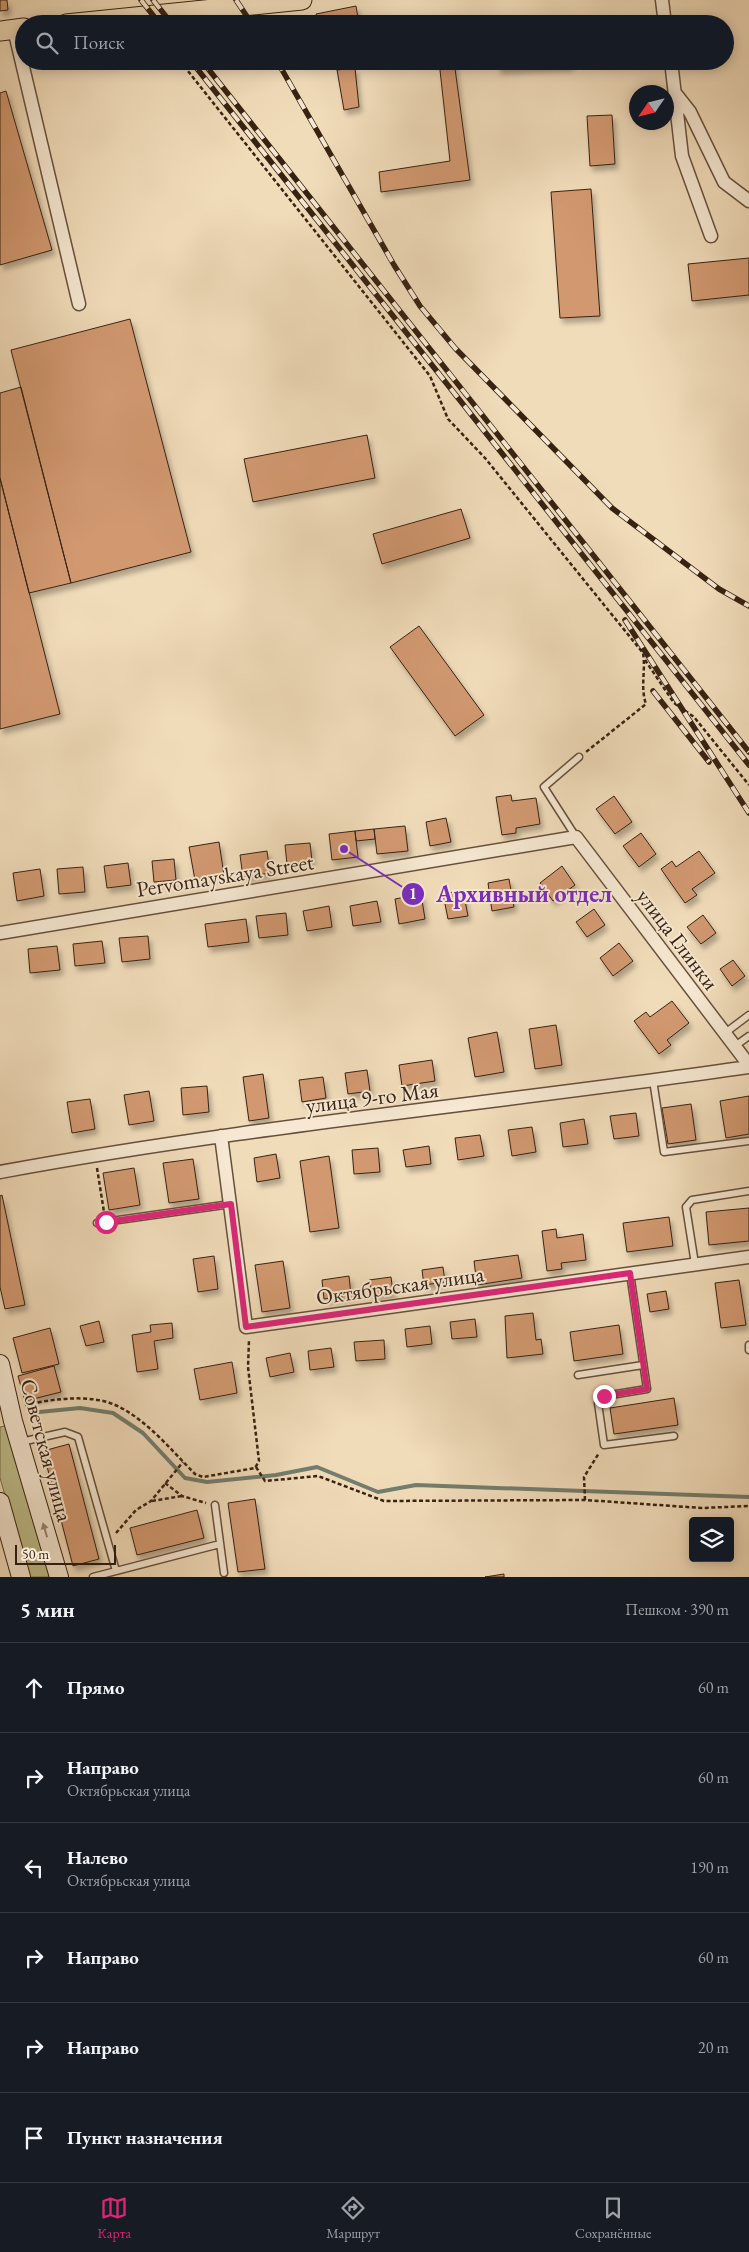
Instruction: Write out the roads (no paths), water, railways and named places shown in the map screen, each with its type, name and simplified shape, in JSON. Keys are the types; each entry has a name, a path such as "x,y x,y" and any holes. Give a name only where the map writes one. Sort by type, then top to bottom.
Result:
{"main road":[{"path":"154,15 302,0"},
{"name":"Советская улица","path":"0,1364 8,1418 20,1443 59,1577"},
{"path":"0,1502 21,1577"}],"street":[{"path":"662,0 664,15"},
{"path":"23,70 80,304"},
{"path":"672,70 682,156 711,236"},
{"path":"675,93 690,112 724,182 749,201"},
{"name":"Pervomayskaya Street","path":"0,933 576,837"},
{"name":"улица Глинки","path":"576,837 749,1066"},
{"name":"улица 9-го Мая","path":"0,1172 94,1154 221,1136 749,1066"},
{"path":"221,1136 231,1204"},
{"name":"Октябрьская улица","path":"231,1204 246,1327 749,1256"}],"lane":[{"path":"576,837 544,787 579,757"},
{"path":"725,1033 749,1015"},
{"path":"735,1046 749,1036"},
{"path":"653,1080 664,1152 749,1141"},
{"path":"695,1264 686,1207 692,1200 749,1192"},
{"path":"97,1223 231,1204"},
{"path":"630,1273 647,1389 604,1396 598,1403 604,1445 674,1436"},
{"path":"749,1345 749,1350"},
{"path":"578,1375 644,1365"},
{"path":"20,1443 64,1432 78,1437 116,1571"},
{"path":"214,1506 224,1573"},
{"path":"93,1577 220,1544"}],"waterway":[{"path":"29,1413 80,1408 113,1413 143,1433 185,1478 207,1482 276,1475 317,1467 378,1492 416,1485 749,1497"}],"railway":[{"path":"141,0 153,15"},
{"path":"153,0 165,15"},
{"path":"236,0 246,15"},
{"path":"198,70 749,765"},
{"path":"209,70 749,752"},
{"path":"282,70 394,265 420,306 455,348 612,508 719,589 749,606"},
{"path":"625,620 749,813"},
{"path":"653,691 709,762"}],"place":[{"name":"Архивный отдел","path":"344,849"}]}
